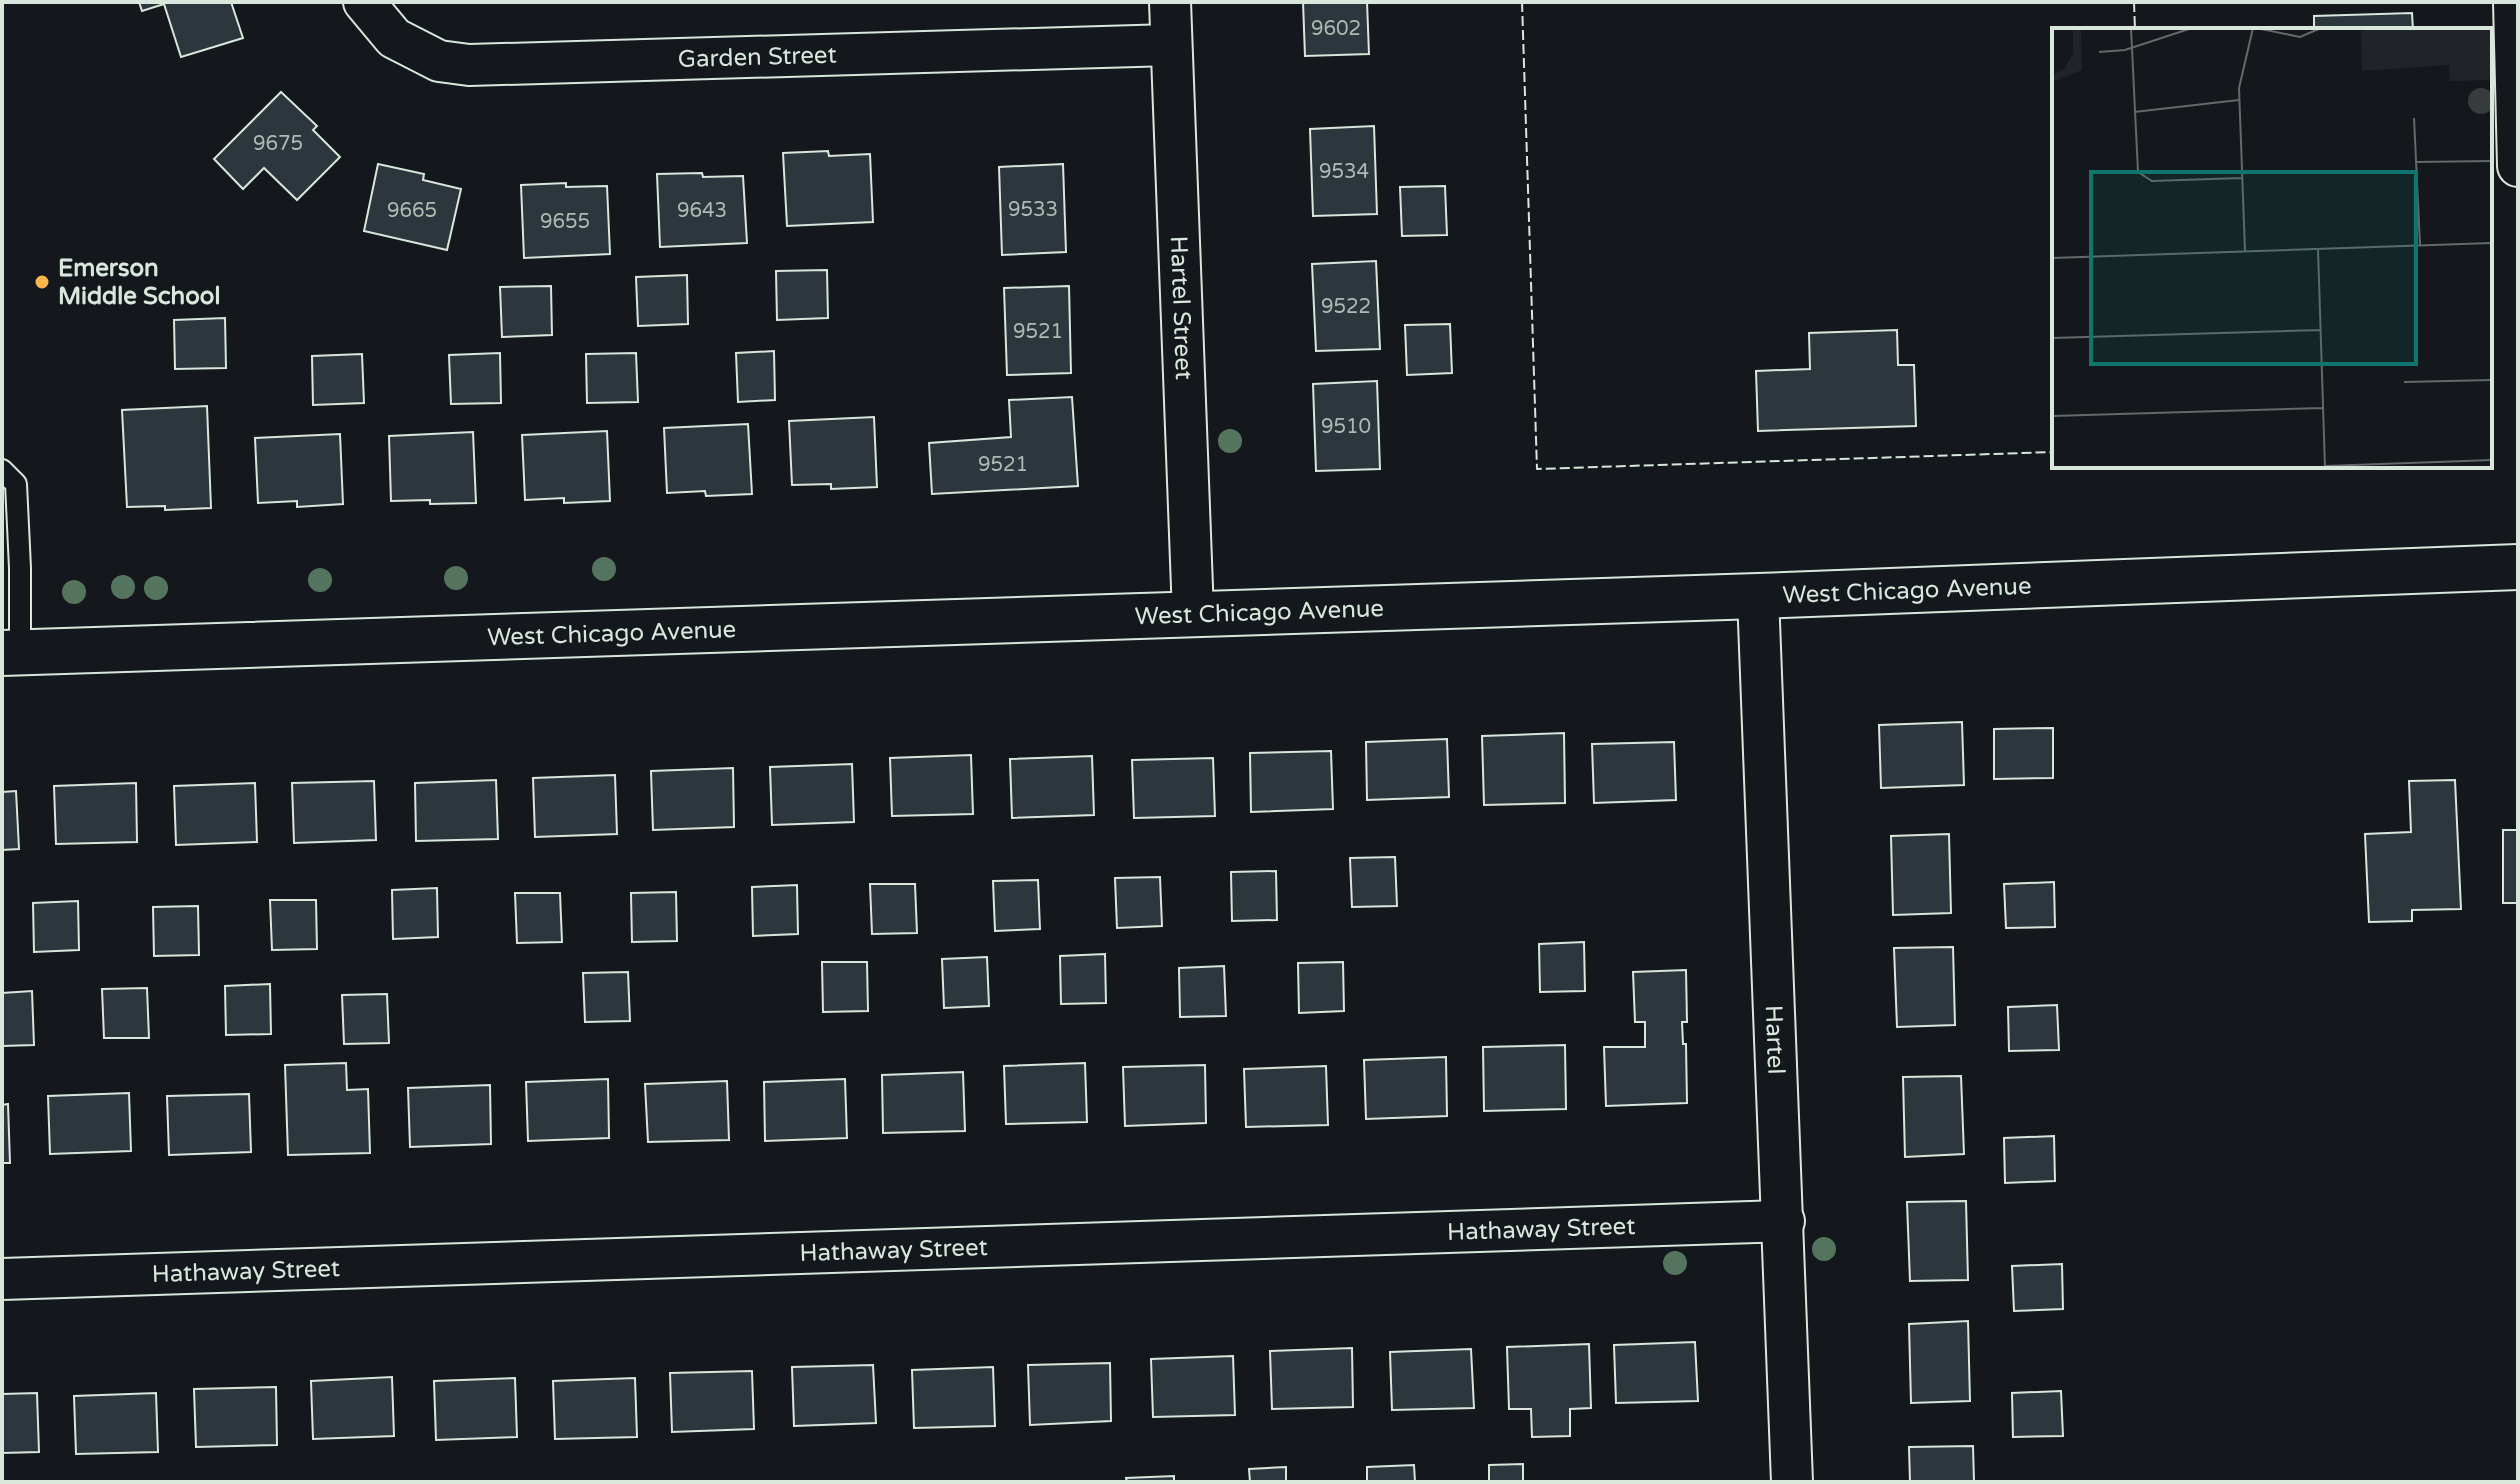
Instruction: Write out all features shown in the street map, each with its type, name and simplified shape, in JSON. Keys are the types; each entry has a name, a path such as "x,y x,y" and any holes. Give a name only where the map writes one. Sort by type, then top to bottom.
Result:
{"street":[{"name":"Garden Street","path":"364,2 394,38 439,61 469,65 1171,45"},
{"name":"Hartel Street","path":"1170,2 1193,614"},
{"path":"2514,2 2518,166"},
{"name":"West Chicago Avenue","path":"11,653 1758,596 2518,567"},
{"name":"Hartel","path":"1758,596 1792,1482"},
{"name":"Hathaway Street","path":"2,1279 1784,1221"}],"lane":[{"path":"2,470 16,484 20,568 11,653"}],"building":[{"path":"139,2 231,2 243,38 181,57 164,4 142,11"},
{"path":"1303,2 1367,2 1369,54 1305,56"},
{"path":"2412,13 2413,28 2314,28 2314,16"},
{"path":"281,92 317,126 313,130 340,157 297,200 264,168 243,189 214,159"},
{"path":"1374,126 1377,214 1313,216 1310,129"},
{"path":"828,151 829,156 870,154 873,222 787,226 783,153"},
{"path":"378,164 424,174 423,180 461,189 447,250 364,231"},
{"path":"1063,164 1066,252 1002,255 999,167"},
{"path":"702,173 703,177 743,176 747,243 660,247 657,174"},
{"path":"566,183 566,187 607,186 610,254 524,258 521,185"},
{"path":"1445,186 1447,235 1402,236 1400,187"},
{"path":"1376,261 1380,349 1316,351 1312,264"},
{"path":"827,270 828,318 777,320 776,271"},
{"path":"687,275 688,324 638,326 636,277"},
{"path":"551,286 552,335 502,337 500,287"},
{"path":"1069,286 1071,373 1007,375 1004,288"},
{"path":"225,318 226,368 175,369 174,320"},
{"path":"1450,324 1452,373 1407,375 1405,325"},
{"path":"1897,330 1898,365 1914,365 1916,426 1758,431 1756,371 1810,369 1809,333"},
{"path":"774,351 775,400 738,402 736,353"},
{"path":"500,353 501,403 451,404 449,355"},
{"path":"636,353 638,402 587,403 586,354"},
{"path":"362,354 364,403 313,405 312,356"},
{"path":"1377,381 1380,469 1316,471 1313,384"},
{"path":"1072,397 1078,486 932,494 929,443 1011,437 1009,400"},
{"path":"207,406 211,508 165,510 165,506 127,507 122,410"},
{"path":"874,417 877,487 831,489 831,484 792,485 789,421"},
{"path":"748,424 752,494 706,496 705,491 667,493 664,428"},
{"path":"607,431 610,501 564,503 564,498 525,500 522,435"},
{"path":"473,432 476,503 391,501 389,436"},
{"path":"340,434 343,504 297,507 297,501 258,503 255,438"},
{"path":"1962,722 1964,785 1881,788 1879,725"},
{"path":"2053,728 2053,778 1994,779 1994,729"},
{"path":"1564,733 1565,803 1484,805 1482,736"},
{"path":"1447,739 1449,797 1367,800 1366,742"},
{"path":"1674,742 1676,800 1594,803 1592,744"},
{"path":"1331,751 1333,809 1251,812 1250,753"},
{"path":"971,755 973,814 892,816 890,758"},
{"path":"1092,756 1094,815 1012,818 1010,759"},
{"path":"1213,758 1215,816 1134,818 1132,760"},
{"path":"852,764 854,822 772,825 770,767"},
{"path":"733,768 734,827 653,830 651,771"},
{"path":"615,775 617,834 535,837 533,778"},
{"path":"496,780 498,839 416,841 415,783"},
{"path":"2455,780 2461,909 2412,910 2412,921 2369,922 2365,834 2411,832 2409,781"},
{"path":"374,781 376,840 294,843 292,783"},
{"path":"136,783 137,842 56,844 54,786"},
{"path":"255,783 257,842 176,845 174,786"},
{"path":"16,791 19,849 2,850 2,792"},
{"path":"2503,830 2518,830 2518,903 2503,903"},
{"path":"1949,834 1951,913 1893,915 1891,836"},
{"path":"1395,857 1397,906 1352,907 1350,858"},
{"path":"1276,871 1277,920 1232,921 1231,872"},
{"path":"1160,877 1162,926 1117,928 1115,878"},
{"path":"1038,880 1040,929 995,931 993,881"},
{"path":"2054,882 2055,927 2006,928 2004,884"},
{"path":"870,884 915,884 917,933 872,934"},
{"path":"797,885 798,934 753,936 752,887"},
{"path":"437,888 438,937 393,939 392,890"},
{"path":"676,892 677,941 632,942 631,893"},
{"path":"515,893 560,893 562,942 517,943"},
{"path":"270,900 316,900 317,949 272,950"},
{"path":"78,901 79,950 34,952 33,903"},
{"path":"198,906 199,955 154,956 153,907"},
{"path":"1584,942 1585,991 1540,992 1539,944"},
{"path":"1953,947 1955,1025 1897,1027 1894,948"},
{"path":"1105,954 1106,1003 1061,1004 1060,956"},
{"path":"987,957 989,1006 944,1008 942,959"},
{"path":"822,962 867,962 868,1011 823,1012"},
{"path":"1343,962 1344,1011 1299,1013 1298,963"},
{"path":"1224,966 1226,1016 1180,1017 1179,968"},
{"path":"1686,970 1687,1022 1682,1022 1683,1044 1686,1044 1687,1103 1606,1106 1604,1047 1645,1047 1645,1022 1635,1022 1633,972"},
{"path":"628,972 630,1021 585,1022 583,973"},
{"path":"270,984 271,1034 226,1035 225,986"},
{"path":"147,988 149,1038 104,1038 102,989"},
{"path":"32,991 34,1045 2,1046 2,993"},
{"path":"387,994 389,1043 344,1044 342,995"},
{"path":"2057,1005 2059,1050 2009,1051 2008,1007"},
{"path":"1565,1045 1566,1109 1484,1111 1483,1047"},
{"path":"1446,1057 1447,1116 1366,1119 1364,1060"},
{"path":"346,1063 347,1090 368,1089 370,1153 288,1155 285,1065"},
{"path":"1085,1063 1087,1122 1006,1124 1004,1066"},
{"path":"1205,1065 1206,1123 1125,1126 1123,1067"},
{"path":"1326,1066 1328,1125 1246,1127 1244,1069"},
{"path":"963,1072 965,1131 883,1133 882,1075"},
{"path":"1961,1076 1964,1154 1905,1157 1903,1077"},
{"path":"608,1079 609,1138 528,1141 526,1082"},
{"path":"845,1079 847,1138 765,1141 764,1082"},
{"path":"727,1081 729,1140 648,1142 645,1084"},
{"path":"490,1085 491,1144 410,1147 408,1088"},
{"path":"129,1093 131,1151 50,1154 48,1096"},
{"path":"249,1094 251,1152 169,1155 167,1096"},
{"path":"8,1104 10,1163 2,1163 2,1105"},
{"path":"2054,1136 2055,1181 2005,1183 2004,1138"},
{"path":"1966,1201 1968,1280 1910,1281 1907,1202"},
{"path":"2062,1264 2063,1309 2014,1311 2012,1266"},
{"path":"1968,1321 1970,1401 1911,1403 1909,1324"},
{"path":"1695,1342 1698,1401 1616,1403 1614,1345"},
{"path":"1589,1344 1591,1408 1570,1409 1570,1436 1532,1437 1531,1409 1509,1409 1507,1347"},
{"path":"1352,1348 1353,1407 1272,1409 1270,1351"},
{"path":"1471,1349 1474,1408 1392,1410 1390,1352"},
{"path":"1233,1356 1235,1415 1153,1417 1151,1359"},
{"path":"1110,1363 1111,1421 1030,1425 1028,1365"},
{"path":"873,1365 876,1423 794,1426 792,1367"},
{"path":"993,1367 995,1426 914,1428 912,1370"},
{"path":"752,1371 754,1429 672,1432 670,1373"},
{"path":"392,1377 394,1436 313,1439 311,1381"},
{"path":"515,1378 517,1437 436,1440 434,1381"},
{"path":"635,1378 637,1437 555,1439 553,1381"},
{"path":"276,1387 277,1445 196,1447 194,1389"},
{"path":"2061,1391 2063,1436 2013,1437 2012,1393"},
{"path":"37,1393 39,1452 2,1453 2,1394"},
{"path":"156,1393 158,1452 76,1454 74,1396"},
{"path":"1973,1446 1974,1482 1910,1482 1909,1447"},
{"path":"1523,1464 1523,1482 1489,1482 1489,1465"},
{"path":"1414,1465 1415,1482 1367,1482 1367,1467"},
{"path":"1286,1467 1286,1482 1250,1482 1249,1469"},
{"path":"1174,1476 1174,1482 1127,1482 1126,1478"}],"fence":[{"path":"1522,2 1537,469 2052,452"},
{"path":"2134,2 2135,28"}],"place":[{"name":"Emerson Middle School","path":"42,282"}]}
